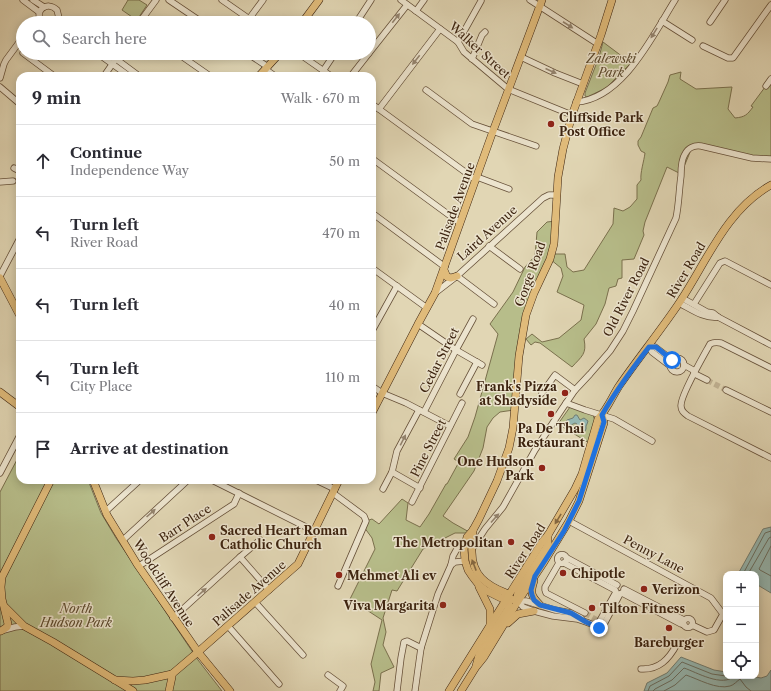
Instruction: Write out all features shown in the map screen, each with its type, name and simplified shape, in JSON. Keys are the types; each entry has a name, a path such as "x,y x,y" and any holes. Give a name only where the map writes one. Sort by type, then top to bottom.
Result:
{"main road":[{"path":"307,16 319,0"},
{"name":"Gorge Road","path":"518,601 508,598 501,598 491,594 478,585 465,561 464,549 467,537 473,530 497,481 509,448 526,316 538,282 550,259 555,236 558,177 563,149 576,102 598,44 612,0"},
{"name":"Palisade Avenue","path":"376,405 435,293 508,89 541,3"},
{"path":"262,72 273,60"},
{"name":"River Road","path":"449,691 576,489 582,474 598,419 602,415 613,395 649,347 681,300 712,247 734,216 743,206 771,185"},
{"path":"444,268 447,277 451,278 456,276"},
{"path":"0,277 16,308"},
{"path":"0,392 16,403"},
{"name":"River Road","path":"461,691 564,531 579,501 589,472 604,422 602,415"},
{"path":"1,632 7,627 8,624 1,587 2,577 49,484"},
{"name":"Woodcliff Avenue","path":"95,484 106,511 122,540 173,618 198,652 230,691"},
{"name":"Palisade Avenue","path":"172,674 298,564 337,484"},
{"name":"Gorge Road","path":"473,530 472,560 478,574 488,585 506,593 508,598"},
{"path":"518,601 518,592 546,548 548,543 548,535"},
{"path":"498,590 507,588 525,570"},
{"path":"535,576 531,590 534,600 540,605"},
{"path":"478,585 490,609 490,625"},
{"path":"476,667 479,655 508,609 508,598"},
{"path":"4,605 24,626 134,691"},
{"path":"500,632 518,614 534,611"},
{"path":"115,680 145,680 172,674 169,691"}],"street":[{"path":"23,0 39,12"},
{"path":"33,0 55,8 57,10 57,16"},
{"path":"39,16 41,9 51,0"},
{"path":"144,16 156,0"},
{"path":"169,0 193,16"},
{"path":"222,0 245,16"},
{"path":"251,16 263,0"},
{"path":"361,16 371,0"},
{"name":"Walker Street","path":"401,0 458,42 464,52 508,89 572,115"},
{"path":"416,11 424,0"},
{"path":"530,0 541,3 598,44"},
{"path":"576,102 589,99 604,92 619,81 635,64 675,0"},
{"path":"710,22 725,0"},
{"path":"458,42 481,1"},
{"path":"376,44 406,5"},
{"path":"703,46 728,58 733,58 771,5"},
{"path":"662,21 692,40"},
{"path":"379,108 440,29"},
{"path":"472,59 482,35 485,32"},
{"path":"0,78 4,64 15,47"},
{"path":"520,57 583,84"},
{"path":"32,60 49,72"},
{"path":"187,60 204,72"},
{"path":"256,60 270,72"},
{"path":"308,60 323,71 331,60"},
{"path":"354,72 364,60"},
{"path":"107,72 114,61"},
{"path":"114,61 125,72"},
{"path":"114,61 132,72"},
{"path":"766,86 771,79"},
{"path":"0,87 16,101"},
{"path":"426,90 472,124 536,146"},
{"path":"376,106 411,133 476,178 509,189"},
{"name":"Old River Road","path":"472,549 485,529 503,507 535,450 566,402 610,351 623,331 676,218 679,205 681,169 687,151 690,148 697,146 721,150 752,158 771,159"},
{"path":"376,161 460,223"},
{"path":"0,182 13,181"},
{"name":"Laird Avenue","path":"435,293 543,198 557,195"},
{"path":"376,215 444,268"},
{"path":"0,277 16,246"},
{"path":"489,246 520,269"},
{"path":"694,304 720,263 725,261 771,285"},
{"path":"376,271 427,308"},
{"path":"456,276 494,304"},
{"path":"376,324 397,286"},
{"path":"681,300 694,304 707,312 713,313 771,345"},
{"path":"681,300 704,316 712,318 718,317"},
{"name":"Cedar Street","path":"383,489 392,472 398,451 422,411 473,318"},
{"path":"418,324 456,350 482,365"},
{"path":"771,368 716,342 710,344 681,402 680,408 683,412 695,419 771,458"},
{"path":"649,347 652,352 671,362"},
{"path":"671,362 676,358 681,359 683,361 683,368"},
{"path":"460,394 476,362"},
{"path":"671,362 671,369 674,372 678,372 683,368 693,370 695,374 707,380"},
{"path":"542,394 555,375 575,390"},
{"path":"376,389 450,426"},
{"path":"726,390 771,412"},
{"path":"566,402 614,419 652,441"},
{"name":"Pine Street","path":"412,502 462,403"},
{"path":"0,473 16,442"},
{"path":"392,472 420,488"},
{"path":"106,511 136,484"},
{"path":"122,540 184,484"},
{"path":"220,484 314,531"},
{"path":"323,484 334,491 366,519 366,524 338,586"},
{"name":"Barr Place","path":"139,566 234,504 239,493"},
{"name":"Penny Lane","path":"569,521 708,595 723,614 714,630 707,632 692,625 687,627 684,622 619,590"},
{"path":"173,618 260,540"},
{"path":"415,691 421,648 438,594 451,565 452,556 458,547"},
{"path":"240,557 268,590"},
{"path":"451,565 455,562 465,561"},
{"path":"518,601 526,601 571,613 594,626 602,628 619,590 564,561 546,587 546,593 584,613"},
{"path":"518,601 523,607 534,611 586,622"},
{"path":"255,602 303,655"},
{"path":"1,632 15,627 24,626"},
{"path":"228,626 279,684"},
{"path":"397,691 404,642 407,641 421,648"},
{"path":"641,669 650,669 665,662 676,644"},
{"path":"328,675 341,689"}],"green space":[{"path":"128,0 139,0 147,5 140,16 131,16 122,10"},
{"name":"Zalewski Park","path":"603,42 631,63 606,88 587,97 585,96 585,93 599,57"},
{"path":"681,72 680,79 696,89 732,87 728,109 735,118 744,116 749,112 753,107 751,106 771,79 771,159 693,145 681,174 667,167 645,222 643,231 644,235 634,259 622,260 622,278 618,279 616,286 609,288 605,304 596,324 584,339 584,352 572,367 540,343 535,342 531,345 526,339 532,334 542,342 559,338 581,320 584,305 557,292 563,276 561,268 550,259 530,304 514,410 500,412 493,418 487,427 483,448 474,471 443,516 471,533 455,533 423,549 397,591 392,590 383,618 386,632 383,645 394,667 381,673 379,691 373,691 375,682 371,664 382,620 350,599 375,549 372,538 364,527 366,521 372,519 379,524 402,499 408,503 406,520 420,527 459,462 454,459 468,437 498,334 490,324 513,292 525,267 535,256 537,232 547,222 556,221 551,254 565,254 567,267 573,272 584,270 613,224 614,208 623,211 630,207 637,199 637,185 641,180 645,153 641,151 638,141 653,108 657,106 659,102 670,75"},
{"path":"570,407 593,415 595,421 589,443 558,424"},
{"name":"North Hudson Park","path":"16,462 16,484 90,484 101,513 116,538 198,660 222,691 0,691 0,492"}],"water":[{"path":"577,415 580,420 584,418 588,421 584,433 581,434 577,431 577,424 575,423 569,426 567,425 567,420 573,418"},
{"path":"771,527 771,593 759,586 759,571 740,571 763,529"},
{"path":"681,657 714,670 723,672 723,679 759,679 759,678 767,676 771,670 771,691 644,691 647,683 667,673"}],"tunnel":[{"path":"707,380 726,390"},
{"path":"585,613 604,624"}],"place":[{"name":"Cliffside Park Post Office","path":"551,124"},
{"name":"Frank's Pizza at Shadyside","path":"565,393"},
{"name":"Pa De Thai Restaurant","path":"551,414"},
{"name":"One Hudson Park","path":"542,468"},
{"name":"Sacred Heart Roman Catholic Church","path":"212,537"},
{"name":"The Metropolitan","path":"511,542"},
{"name":"Chipotle","path":"563,573"},
{"name":"Mehmet Ali ev","path":"339,575"},
{"name":"Verizon","path":"644,589"},
{"name":"Viva Margarita","path":"443,605"},
{"name":"Tilton Fitness","path":"592,608"},
{"name":"Bareburger","path":"669,628"}],"route":[{"path":"599,628 571,613 540,605 534,600 532,595 532,585 535,576 564,531 579,501 604,422 602,415 613,395 649,347 656,347 672,360"}]}
